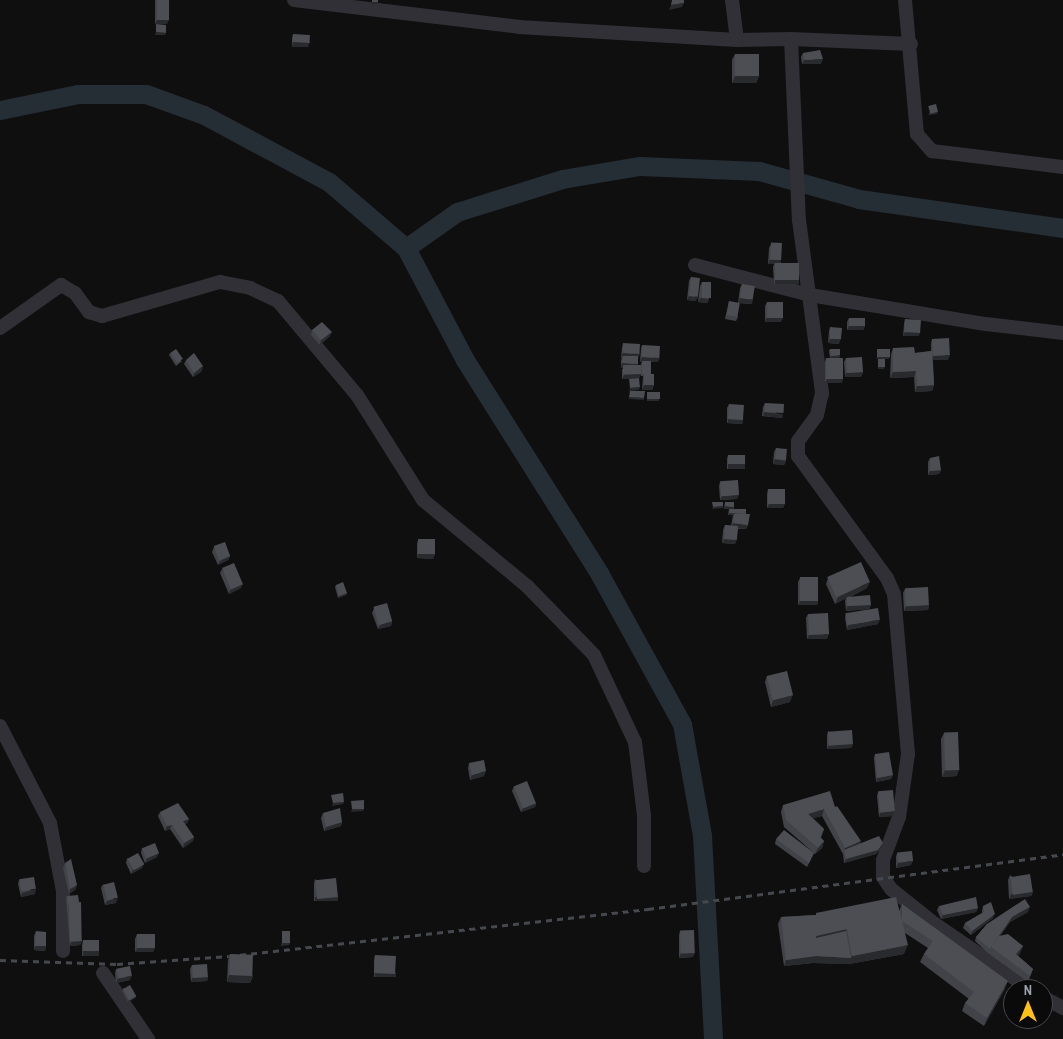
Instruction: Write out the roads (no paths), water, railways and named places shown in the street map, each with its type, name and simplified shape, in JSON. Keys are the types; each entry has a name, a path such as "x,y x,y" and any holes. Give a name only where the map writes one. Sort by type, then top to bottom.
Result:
{"street":[{"path":"294,0 519,27 737,40 792,39 911,44"},
{"path":"732,0 737,40"},
{"path":"905,0 911,44 917,134 932,151 1063,167"},
{"path":"792,39 799,220 810,295 822,404 798,441 798,456 887,578 894,594 908,754 899,817 883,860 883,877 892,889 942,930 1015,979"},
{"path":"695,264 810,295 986,324 1063,333"},
{"path":"0,328 62,285 75,293 89,312 102,316 220,282 250,288 278,302 357,395 423,500 527,586 594,655 636,742 644,815 644,866"},
{"path":"0,726 50,823 63,891 63,951"},
{"path":"103,973 148,1039"}],"waterway":[{"path":"0,110 78,94 146,94 204,115 329,182 406,248 465,360 599,573 682,724 702,835 713,1039"},
{"path":"406,248 457,212 562,179 640,166 759,171 859,199 1063,228"}],"railway":[{"path":"0,960 117,964 229,956 648,909 1063,854"}]}
